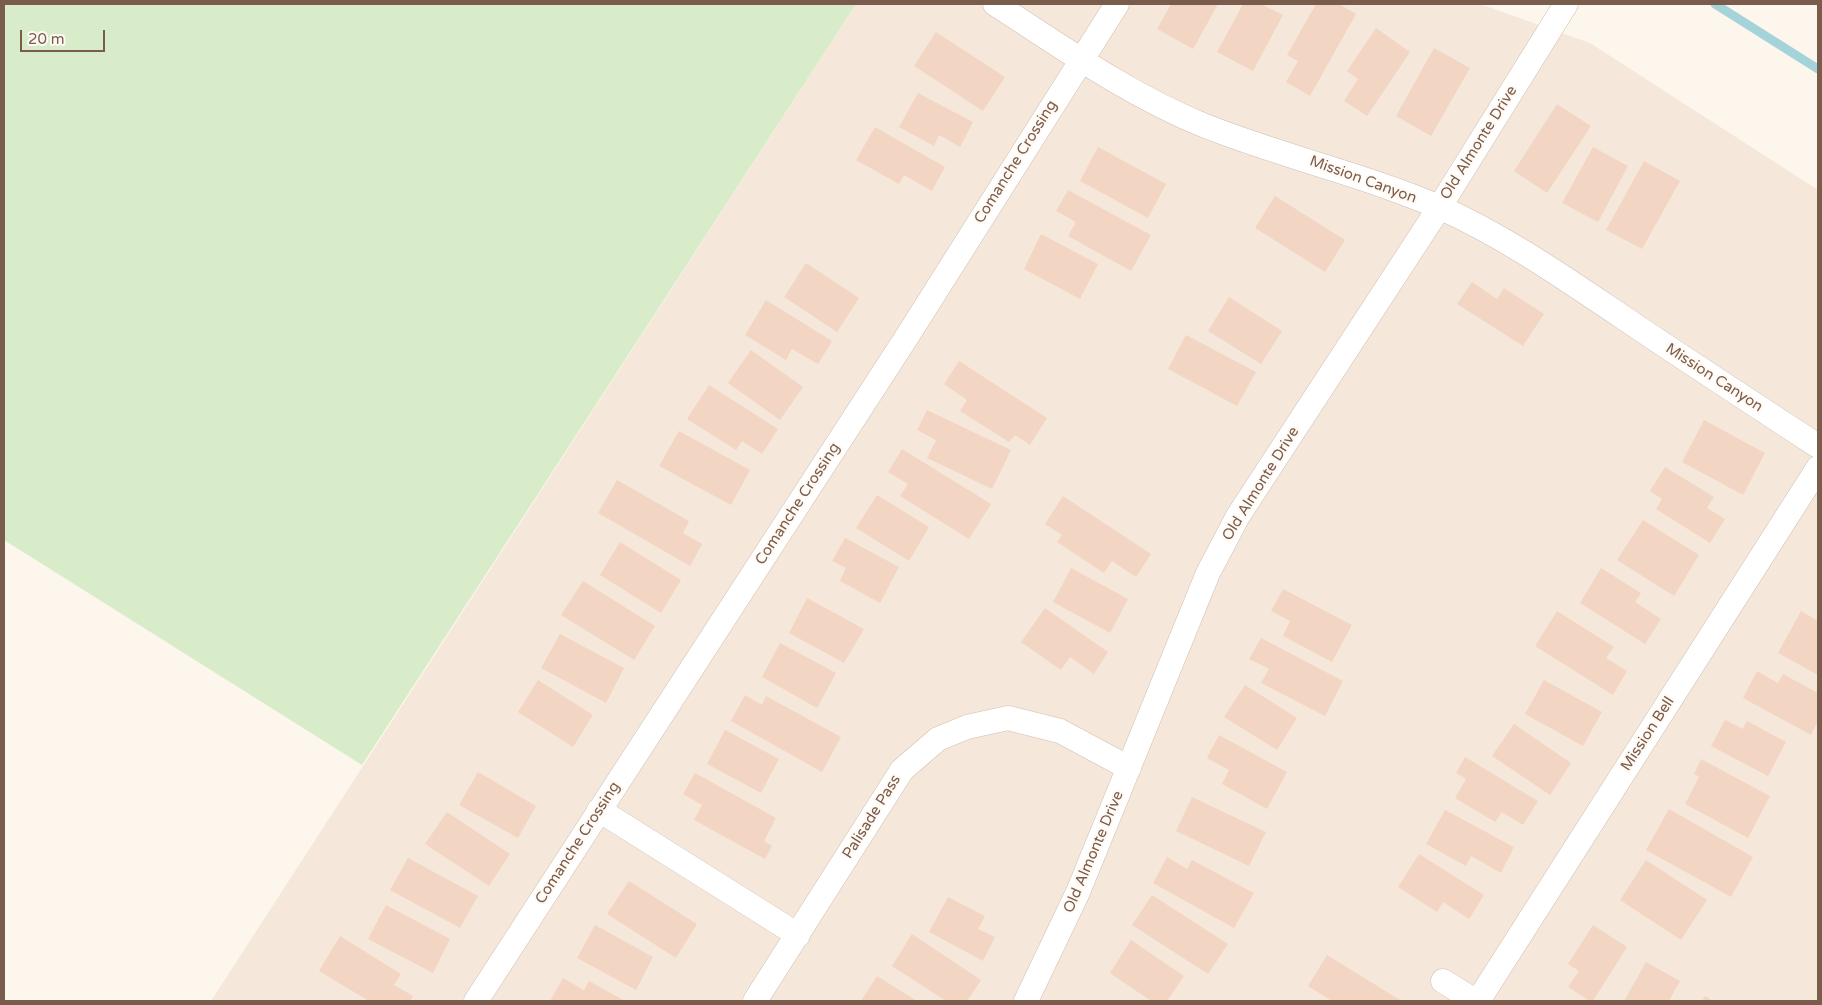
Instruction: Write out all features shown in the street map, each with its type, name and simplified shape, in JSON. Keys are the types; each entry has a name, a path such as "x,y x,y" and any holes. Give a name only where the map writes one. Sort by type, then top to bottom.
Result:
{"street":[{"name":"Mission Canyon","path":"995,4 1081,59 1145,96 1200,124 1241,139 1317,162 1440,208 1545,266 1818,446"},
{"name":"Comanche Crossing","path":"476,1001 908,335 1116,4"},
{"name":"Old Almonte Drive","path":"1026,1001 1078,892 1208,573 1238,516 1440,208 1566,4"},
{"name":"Mission Bell","path":"1477,1001 1818,468"},
{"name":"Palisade Pass","path":"755,1001 902,770 938,739 967,727 1008,718 1060,731 1129,768"},
{"path":"600,810 798,935"},
{"path":"1443,981 1477,1001"}],"shaded area":[{"path":"856,4 1480,4 1590,43 1818,190 1818,1001 211,1001"}],"green space":[{"path":"4,4 856,4 362,765 4,540"}],"building":[{"path":"1171,4 1218,4 1193,49 1157,29"},
{"path":"1243,4 1261,4 1283,15 1253,71 1217,52"},
{"path":"1316,4 1339,4 1356,14 1310,96 1286,82 1298,61 1287,55"},
{"path":"1376,28 1410,52 1367,116 1344,101 1358,79 1347,71"},
{"path":"936,32 1005,77 983,111 914,66"},
{"path":"1434,48 1470,68 1431,136 1396,116"},
{"path":"918,93 973,122 960,147 939,135 934,146 899,127"},
{"path":"1557,104 1591,126 1547,193 1514,171"},
{"path":"875,127 945,167 932,191 904,175 899,184 856,160"},
{"path":"1098,147 1166,184 1148,218 1080,181"},
{"path":"1593,147 1628,166 1598,222 1562,203"},
{"path":"1644,161 1680,181 1642,249 1606,230"},
{"path":"1068,190 1151,235 1131,271 1068,236 1076,222 1056,211"},
{"path":"1275,196 1345,240 1325,272 1255,228"},
{"path":"1041,234 1098,264 1080,299 1024,269"},
{"path":"806,263 859,298 837,332 784,297"},
{"path":"1472,282 1497,299 1504,288 1544,314 1523,346 1457,304"},
{"path":"1229,297 1282,331 1261,364 1208,331"},
{"path":"766,300 832,341 818,364 792,349 786,360 745,335"},
{"path":"1186,335 1256,372 1237,406 1168,369"},
{"path":"751,350 803,387 780,420 728,383"},
{"path":"959,361 1047,418 1030,445 1015,435 1009,442 960,411 967,400 944,384"},
{"path":"709,385 778,429 762,454 742,441 736,450 687,419"},
{"path":"927,410 1011,450 992,489 927,458 936,440 917,430"},
{"path":"1704,420 1765,453 1743,495 1682,462"},
{"path":"679,431 750,470 731,505 659,466"},
{"path":"902,449 991,504 969,539 900,496 908,484 888,472"},
{"path":"1665,467 1714,497 1707,508 1725,519 1710,543 1656,509 1662,499 1650,491"},
{"path":"617,480 689,521 683,533 702,544 690,566 598,513"},
{"path":"877,495 929,527 909,561 856,528"},
{"path":"1063,496 1151,554 1136,577 1112,561 1104,573 1057,542 1062,535 1045,524"},
{"path":"1643,520 1699,555 1674,596 1617,560"},
{"path":"845,538 899,567 880,603 840,581 846,568 832,561"},
{"path":"620,542 681,580 661,613 600,575"},
{"path":"1071,568 1128,599 1110,633 1053,602"},
{"path":"1601,568 1641,593 1635,602 1661,619 1645,644 1580,603"},
{"path":"583,581 655,626 634,660 561,615"},
{"path":"1283,589 1352,625 1332,662 1283,636 1290,621 1271,611"},
{"path":"807,598 864,629 844,663 789,633"},
{"path":"1045,608 1108,652 1094,674 1070,657 1061,670 1021,642"},
{"path":"1557,611 1614,647 1606,658 1627,671 1613,695 1535,646"},
{"path":"1801,611 1818,621 1818,675 1778,653"},
{"path":"560,634 624,668 606,703 541,668"},
{"path":"1261,638 1343,681 1325,716 1261,683 1269,669 1249,659"},
{"path":"780,643 836,673 817,708 762,677"},
{"path":"1757,671 1778,683 1783,674 1818,693 1818,721 1811,735 1743,698"},
{"path":"538,680 593,715 573,747 518,712"},
{"path":"1544,680 1602,712 1583,746 1525,714"},
{"path":"1245,685 1297,718 1277,750 1224,717"},
{"path":"745,695 762,705 766,696 841,737 822,772 731,721"},
{"path":"1725,720 1743,729 1747,721 1786,742 1768,776 1711,746"},
{"path":"1514,724 1571,763 1550,795 1492,756"},
{"path":"725,730 779,759 761,793 707,764"},
{"path":"1219,735 1287,772 1267,809 1222,784 1229,770 1207,758"},
{"path":"1465,757 1538,801 1523,825 1502,812 1495,822 1455,798 1466,779 1456,773"},
{"path":"1701,759 1770,796 1748,838 1685,804 1699,777 1694,774"},
{"path":"478,772 536,806 518,838 459,805"},
{"path":"695,773 776,818 764,841 772,846 765,859 694,820 702,805 683,794"},
{"path":"1192,797 1266,832 1249,866 1176,831"},
{"path":"1669,809 1753,857 1731,897 1646,850"},
{"path":"1445,810 1514,847 1501,873 1471,856 1466,866 1426,844"},
{"path":"447,812 510,854 489,886 425,844"},
{"path":"1419,854 1484,895 1469,919 1443,902 1437,912 1398,887"},
{"path":"1167,857 1187,869 1192,860 1254,893 1234,928 1153,883"},
{"path":"408,858 478,896 460,928 390,890"},
{"path":"1646,860 1707,900 1681,940 1620,900"},
{"path":"629,881 697,924 676,958 607,914"},
{"path":"1152,895 1228,944 1208,974 1132,925"},
{"path":"948,897 985,916 978,929 995,937 983,961 929,932"},
{"path":"386,905 450,939 433,973 368,939"},
{"path":"595,925 653,957 636,990 577,958"},
{"path":"1593,925 1627,947 1593,1001 1590,1001 1568,987 1579,971 1568,964"},
{"path":"912,934 981,980 967,1001 946,1001 892,966"},
{"path":"340,936 401,974 394,985 413,996 410,1001 369,1001 319,971"},
{"path":"1131,940 1184,976 1167,1001 1151,1001 1110,973"},
{"path":"1327,955 1400,1000 1332,1001 1308,986"},
{"path":"1646,962 1680,981 1669,1001 1624,1001"},
{"path":"877,976 917,1001 861,1001"},
{"path":"563,978 584,990 589,981 625,1001 550,1001"},
{"path":"1705,996 1713,1001 1702,1001"}],"waterway":[{"path":"1715,4 1818,69"}]}
